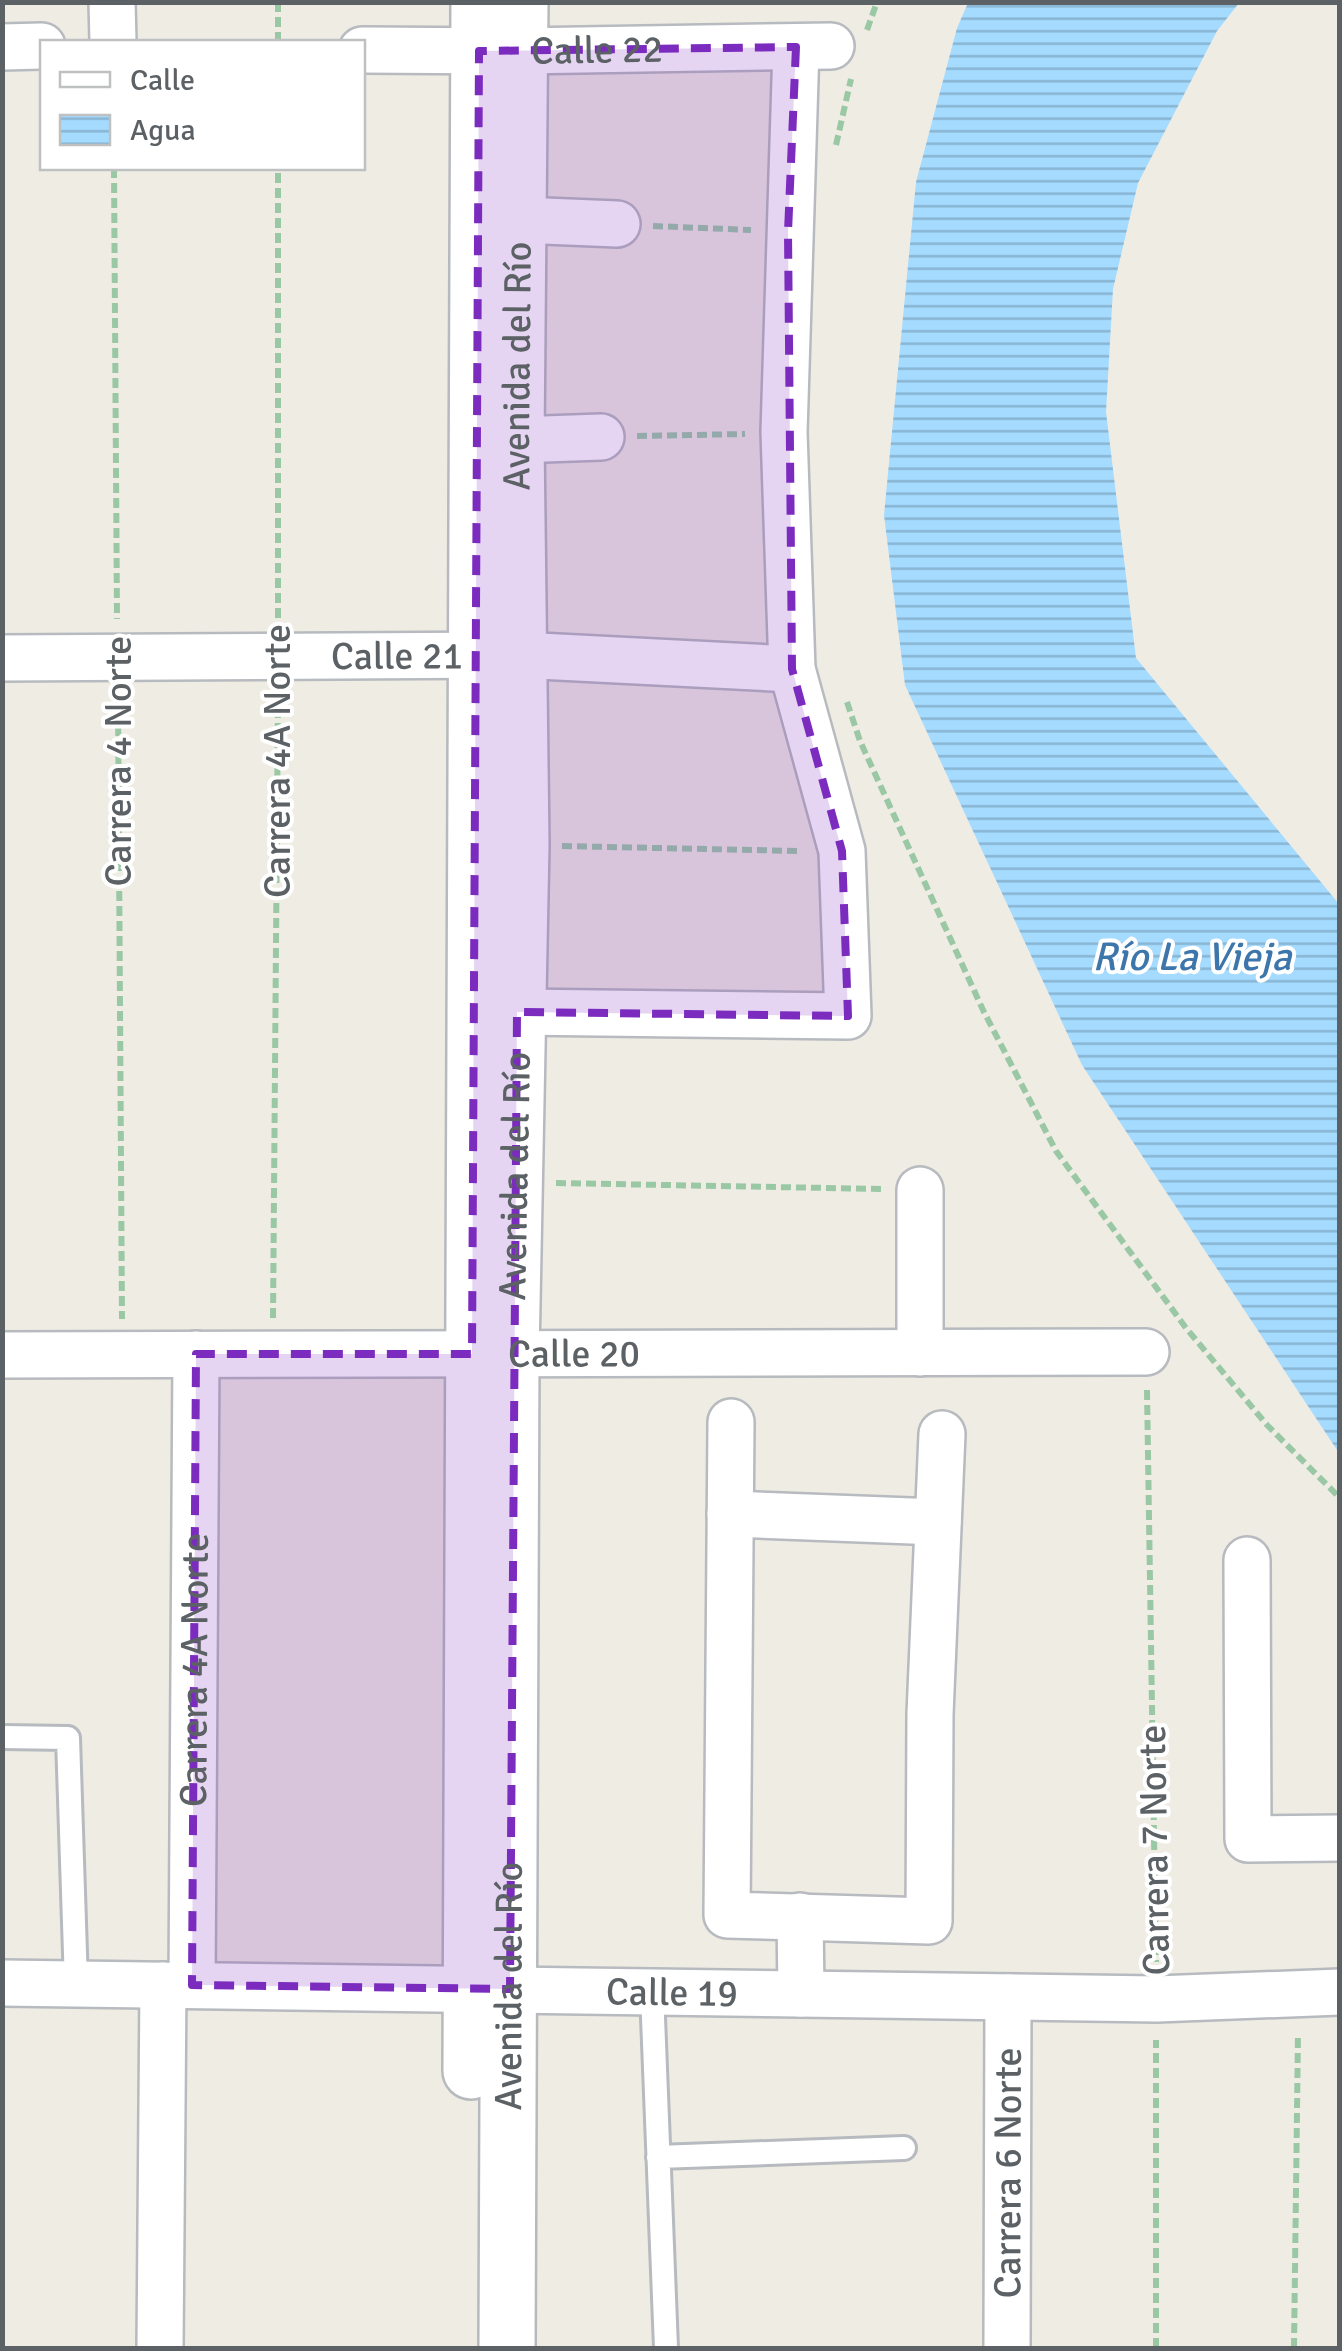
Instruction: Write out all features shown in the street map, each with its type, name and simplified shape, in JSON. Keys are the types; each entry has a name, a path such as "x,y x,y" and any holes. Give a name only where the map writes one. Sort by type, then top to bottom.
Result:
{"street":[{"path":"112,2 112,40"},
{"name":"Calle 22","path":"365,50 500,27 836,51"},
{"name":"Avenida del Río","path":"492,1354 514,1182 521,845 497,655 516,440 520,220 500,27"},
{"name":"Avenida del Río","path":"500,27 491,1989 506,2348"},
{"path":"2,47 40,46"},
{"path":"517,1012 848,1016 842,852 792,668 784,432 788,232 836,51"},
{"path":"520,220 617,224"},
{"path":"516,440 601,438"},
{"name":"Calle 21","path":"2,658 497,655 792,668"},
{"path":"920,1190 920,1353"},
{"name":"Calle 20","path":"2,1355 1146,1352"},
{"name":"Carrera 4A Norte","path":"160,2348 178,1985 196,1354"},
{"path":"731,1422 726,1915 929,1920 930,1714 942,1434"},
{"path":"730,1514 938,1522"},
{"path":"1247,1560 1248,1838 1340,1838"},
{"path":"800,1916 801,1994"},
{"name":"Calle 19","path":"2,1982 1008,1997 1156,1998 1319,1992"},
{"name":"Avenida del Río","path":"470,2348 491,1989"},
{"name":"Carrera 6 Norte","path":"1007,2348 1008,1997"}],"lane":[{"path":"2,1738 68,1738 76,1984"},
{"path":"652,1992 666,2348"},
{"path":"658,2157 904,2148"}],"path":[{"path":"278,2 278,40"},
{"path":"833,159 836,51 877,2"},
{"name":"Carrera 4 Norte","path":"114,170 122,1355"},
{"name":"Carrera 4A Norte","path":"272,1355 278,170"},
{"path":"617,224 788,232"},
{"path":"601,438 784,432"},
{"path":"842,688 860,742 983,1010 1056,1150 1186,1328 1267,1425 1340,1498"},
{"path":"521,845 842,852"},
{"path":"514,1182 920,1190"},
{"name":"Carrera 7 Norte","path":"1146,1352 1156,1998 1156,2348"},
{"path":"1294,2348 1319,1992"}],"highlighted area":[{"path":"796,47 788,232 792,669 842,851 848,1016 517,1012 510,1989 192,1985 196,1354 472,1354 479,51"}],"water":[{"name":"Río La Vieja","path":"968,3 1239,3 1217,31 1138,183 1113,289 1106,412 1136,658 1339,904 1339,1453 1082,1065 905,685 884,515 916,182 957,28"}]}
